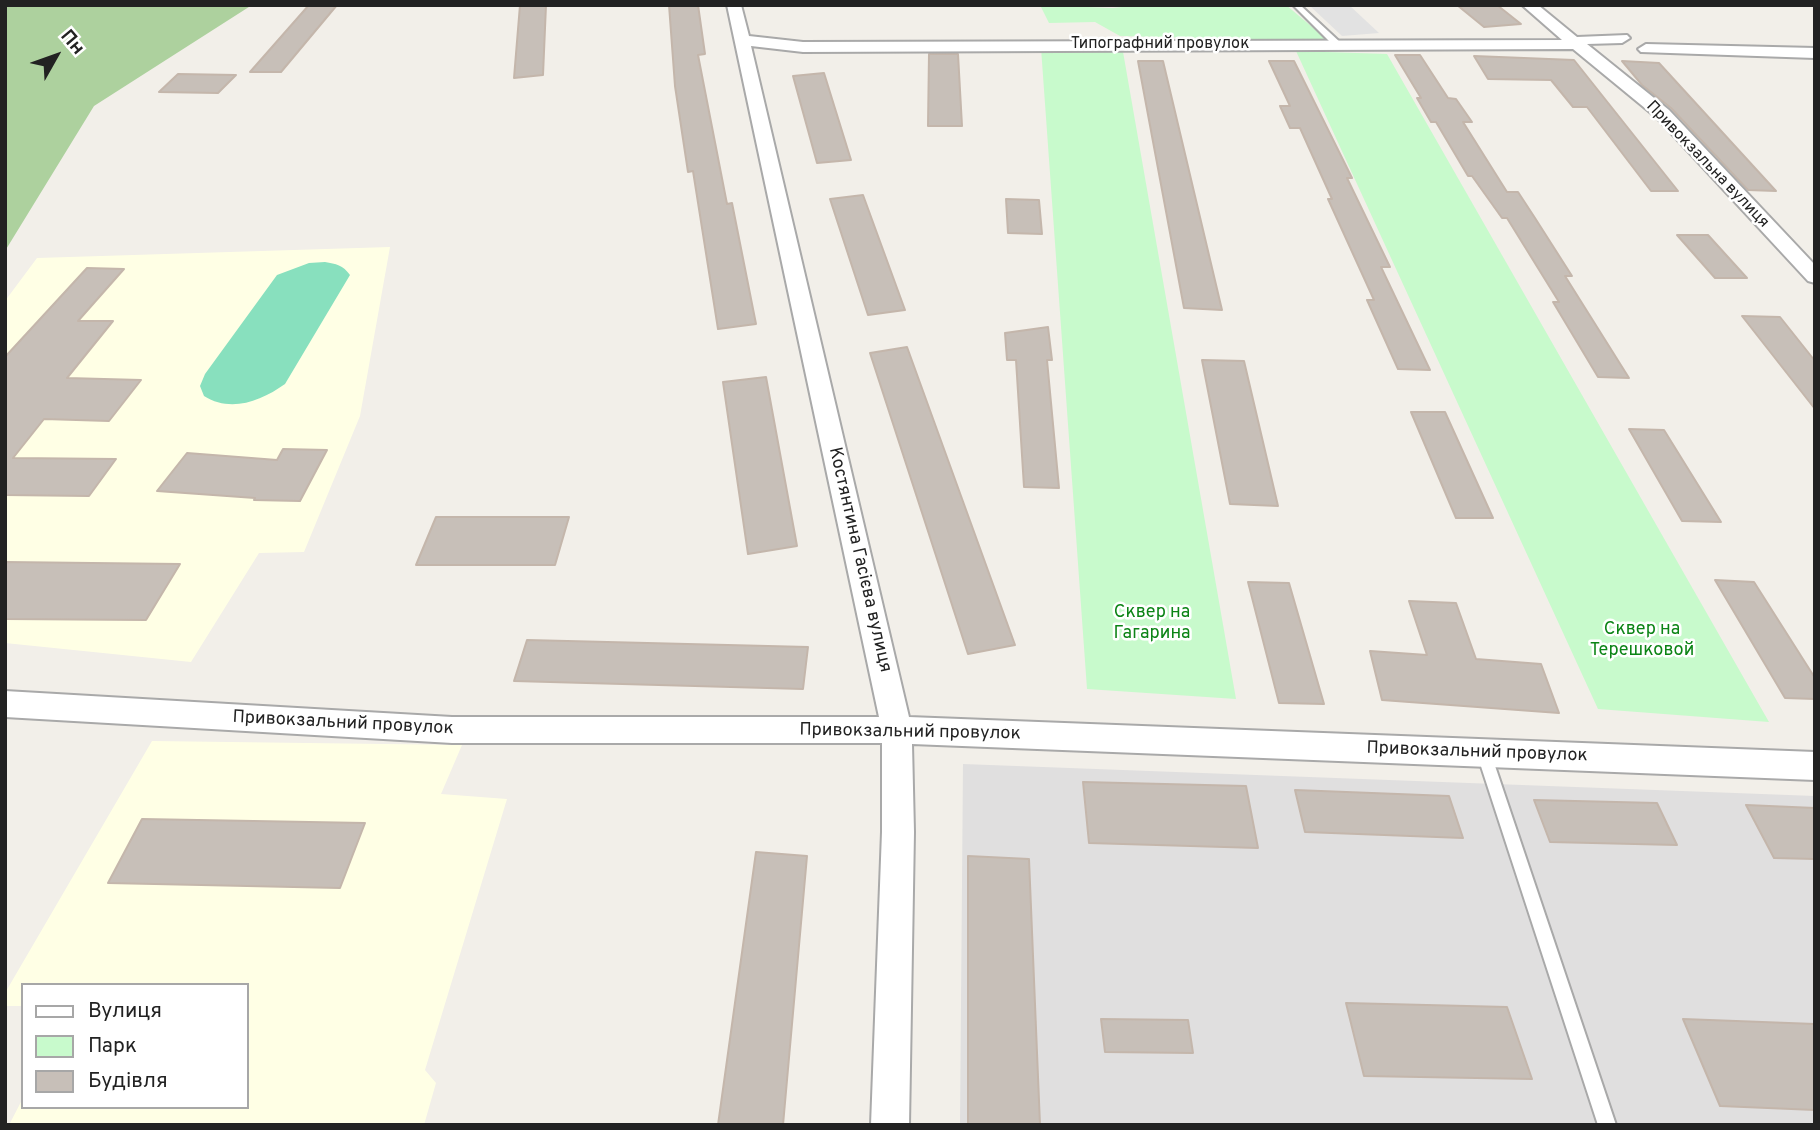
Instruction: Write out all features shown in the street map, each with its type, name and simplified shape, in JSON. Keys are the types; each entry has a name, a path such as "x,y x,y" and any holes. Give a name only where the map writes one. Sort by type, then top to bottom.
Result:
{"street":[{"name":"Костянтина Гасієва вулиця","path":"734,5 897,730 898,832 890,1125"},
{"name":"Привокзальна вулиця","path":"1529,5 1663,114 1815,277"},
{"path":"1579,44 1583,39 1622,38"},
{"name":"Типографний провулок","path":"742,40 803,47 1579,44"},
{"path":"1646,49 1815,53"},
{"name":"Привокзальний провулок","path":"5,704 452,730 897,730 1815,766"}],"lane":[{"path":"1296,5 1339,46"},
{"path":"1483,753 1607,1125"}],"shaded area":[{"path":"1309,5 1349,5 1379,33 1342,36"},
{"path":"390,247 360,416 304,552 259,553 191,662 5,643 5,301 37,258"},
{"path":"152,741 462,745 441,794 507,799 425,1070 436,1083 424,1125 9,1125 21,1102 21,1109 248,1109 248,983 21,983 21,1006 5,1006 5,993"},
{"path":"963,764 1815,796 1815,1125 960,1125"}],"green space":[{"path":"5,5 252,5 94,106 5,251"},
{"path":"1040,5 1112,8 1143,5 1286,5 1329,41 1120,36 1095,22 1049,23"},
{"name":"Сквер на Гагарина","path":"1122,46 1236,699 1087,689 1041,48"},
{"name":"Сквер на Терешковой","path":"1296,51 1387,54 1769,722 1598,709"},
{"path":"309,263 339,265 350,275 285,384 246,403 225,404 204,396 200,386 205,374 277,275"}],"building":[{"path":"309,5 337,5 281,72 250,72"},
{"path":"520,5 546,5 543,75 514,78"},
{"path":"669,5 698,5 705,54 698,55 727,204 732,203 756,324 718,329 693,171 688,172 675,86"},
{"path":"1457,5 1497,5 1521,24 1484,27"},
{"path":"929,54 958,54 962,126 928,126"},
{"path":"1395,55 1420,55 1448,98 1456,99 1472,122 1463,122 1507,192 1518,192 1535,218 1572,276 1565,276 1629,378 1598,377 1553,302 1559,302 1507,218 1502,218 1472,176 1468,176 1436,122 1431,122 1417,98 1421,98"},
{"path":"1474,56 1574,60 1678,191 1651,191 1587,107 1573,107 1551,80 1488,79"},
{"path":"1138,61 1163,61 1222,310 1184,308"},
{"path":"1269,61 1294,61 1352,178 1347,178 1390,267 1381,267 1430,370 1398,369 1367,300 1374,300 1328,199 1332,199 1300,128 1290,128 1280,106 1290,106"},
{"path":"1622,61 1659,63 1776,191 1748,190 1671,108 1642,85"},
{"path":"824,73 851,160 817,163 793,76"},
{"path":"178,74 236,75 218,93 159,92"},
{"path":"863,195 905,310 868,315 830,199"},
{"path":"1006,199 1039,200 1042,234 1008,233"},
{"path":"1677,235 1708,235 1747,278 1715,278"},
{"path":"87,268 124,269 78,321 113,321 67,378 141,380 109,421 44,419 13,458 116,459 89,496 5,495 5,357"},
{"path":"1742,316 1780,317 1815,361 1815,409"},
{"path":"1048,327 1052,360 1047,360 1059,488 1024,487 1016,360 1007,360 1005,333"},
{"path":"907,347 1015,645 968,654 870,353"},
{"path":"1202,360 1244,361 1278,506 1230,504"},
{"path":"766,377 797,546 748,554 723,382"},
{"path":"1411,412 1445,412 1493,518 1456,518"},
{"path":"1629,429 1664,430 1721,522 1682,521"},
{"path":"283,449 327,450 300,501 254,500 255,498 157,491 187,453 277,460"},
{"path":"436,517 569,517 555,565 416,565"},
{"path":"5,562 180,564 146,620 5,619"},
{"path":"1715,580 1754,582 1815,678 1815,699 1785,698"},
{"path":"1248,582 1289,583 1324,704 1279,703"},
{"path":"1409,601 1456,603 1476,659 1541,664 1559,713 1382,700 1370,651 1427,655"},
{"path":"527,640 808,647 803,689 514,681"},
{"path":"1083,782 1246,786 1258,848 1089,843"},
{"path":"1295,790 1449,796 1463,838 1305,832"},
{"path":"1534,800 1657,803 1677,845 1550,842"},
{"path":"1746,805 1815,808 1815,859 1774,858"},
{"path":"142,819 365,823 340,888 108,883"},
{"path":"756,852 807,856 783,1125 718,1125"},
{"path":"968,856 1029,859 1040,1125 968,1125"},
{"path":"1346,1003 1507,1007 1532,1079 1364,1076"},
{"path":"1101,1019 1188,1020 1193,1053 1105,1052"},
{"path":"1683,1019 1815,1024 1815,1110 1720,1106"}]}
